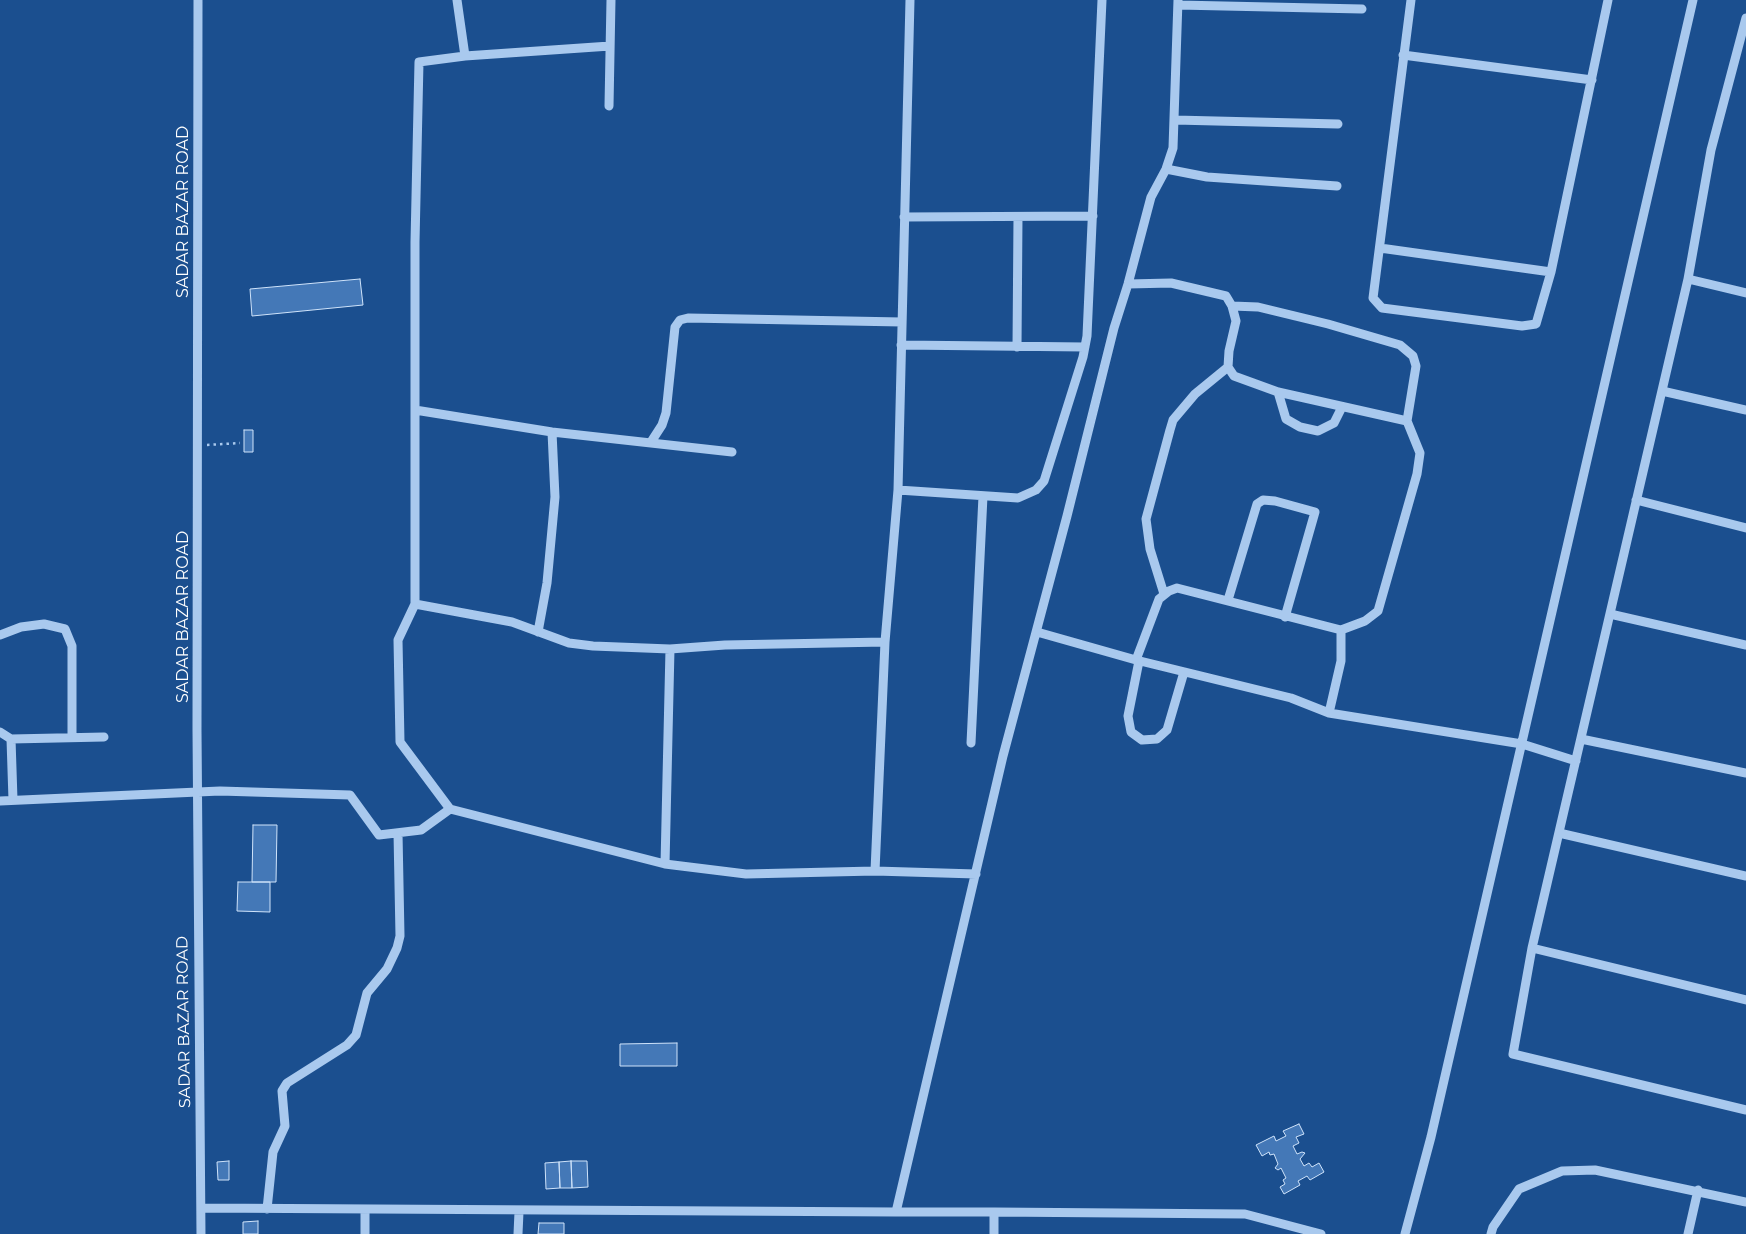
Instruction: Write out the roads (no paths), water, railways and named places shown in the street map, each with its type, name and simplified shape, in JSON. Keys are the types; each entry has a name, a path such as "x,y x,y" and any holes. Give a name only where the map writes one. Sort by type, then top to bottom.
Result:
{"street":[{"name":"SADAR BAZAR ROAD","path":"198,0 198,792 201,1234"},
{"path":"457,0 466,56"},
{"path":"609,106 611,0"},
{"path":"875,871 885,642 898,490 910,0"},
{"path":"898,490 1018,498 1028,496 1044,481 1085,347 1089,316 1102,0"},
{"path":"1411,0 1372,298 1382,308 1522,326 1536,324 1551,272 1608,0"},
{"path":"1405,1234 1430,1137 1522,744 1693,0"},
{"path":"896,1212 1003,756 1037,632 1114,328 1128,284 1151,197 1166,169 1173,148 1178,2 1362,8"},
{"path":"1746,18 1711,150 1688,279 1532,948 1513,1054 1746,1110"},
{"path":"610,46 466,56 419,62 415,604 398,640 400,742 450,809 665,864 746,874 875,871 976,874"},
{"path":"1403,55 1592,80"},
{"path":"1175,120 1338,124"},
{"path":"1166,169 1207,177 1337,186"},
{"path":"904,217 1093,216"},
{"path":"1017,346 1018,217"},
{"path":"1380,248 1551,272"},
{"path":"1688,279 1746,293"},
{"path":"1128,284 1171,283 1226,296 1232,306 1236,321 1229,351 1228,367 1234,376 1278,392 1407,421"},
{"path":"1184,672 1167,730 1157,740 1142,740 1131,732 1128,716 1137,661 1159,599 1164,594 1177,588 1341,630 1365,621 1378,611 1419,462 1417,443 1407,421 1416,366 1413,356 1408,350 1328,324 1258,308 1232,306"},
{"path":"651,442 662,425 666,413 675,327 680,320 688,318 902,322"},
{"path":"901,346 1085,347"},
{"path":"1164,594 1150,549 1146,519 1170,430 1173,420 1195,394 1228,367"},
{"path":"1662,391 1746,410"},
{"path":"1278,392 1286,419 1300,427 1318,431 1334,423 1342,407"},
{"path":"415,410 552,432 732,452"},
{"path":"538,632 547,583 555,498 552,432"},
{"path":"971,743 983,496"},
{"path":"1228,600 1256,504 1263,500 1276,501 1315,512 1285,617"},
{"path":"1636,500 1746,528"},
{"path":"415,604 512,622 569,643 593,646 670,649 725,645 885,642"},
{"path":"1610,614 1746,645"},
{"path":"0,635 21,627 44,624 65,628 72,646 72,737"},
{"path":"1330,712 1341,661 1341,630"},
{"path":"1037,632 1137,661 1291,698 1330,712 1522,744 1576,761"},
{"path":"665,864 670,649"},
{"path":"0,732 10,740 104,737"},
{"path":"1581,739 1746,772"},
{"path":"10,740 13,800"},
{"path":"0,800 198,792 350,795 378,835 422,830 450,809"},
{"path":"267,1209 273,1152 285,1126 282,1091 287,1083 347,1045 356,1035 367,993 387,969 397,948 400,936 398,833"},
{"path":"1559,833 1746,876"},
{"path":"1532,948 1746,1000"},
{"path":"1491,1234 1493,1228 1520,1189 1562,1171 1595,1170 1698,1190 1746,1202"},
{"path":"1688,1234 1698,1190"},
{"path":"201,1208 519,1212 1245,1214 1321,1234"},
{"path":"365,1210 365,1234"},
{"path":"518,1234 519,1212"},
{"path":"994,1212 994,1234"}]}
